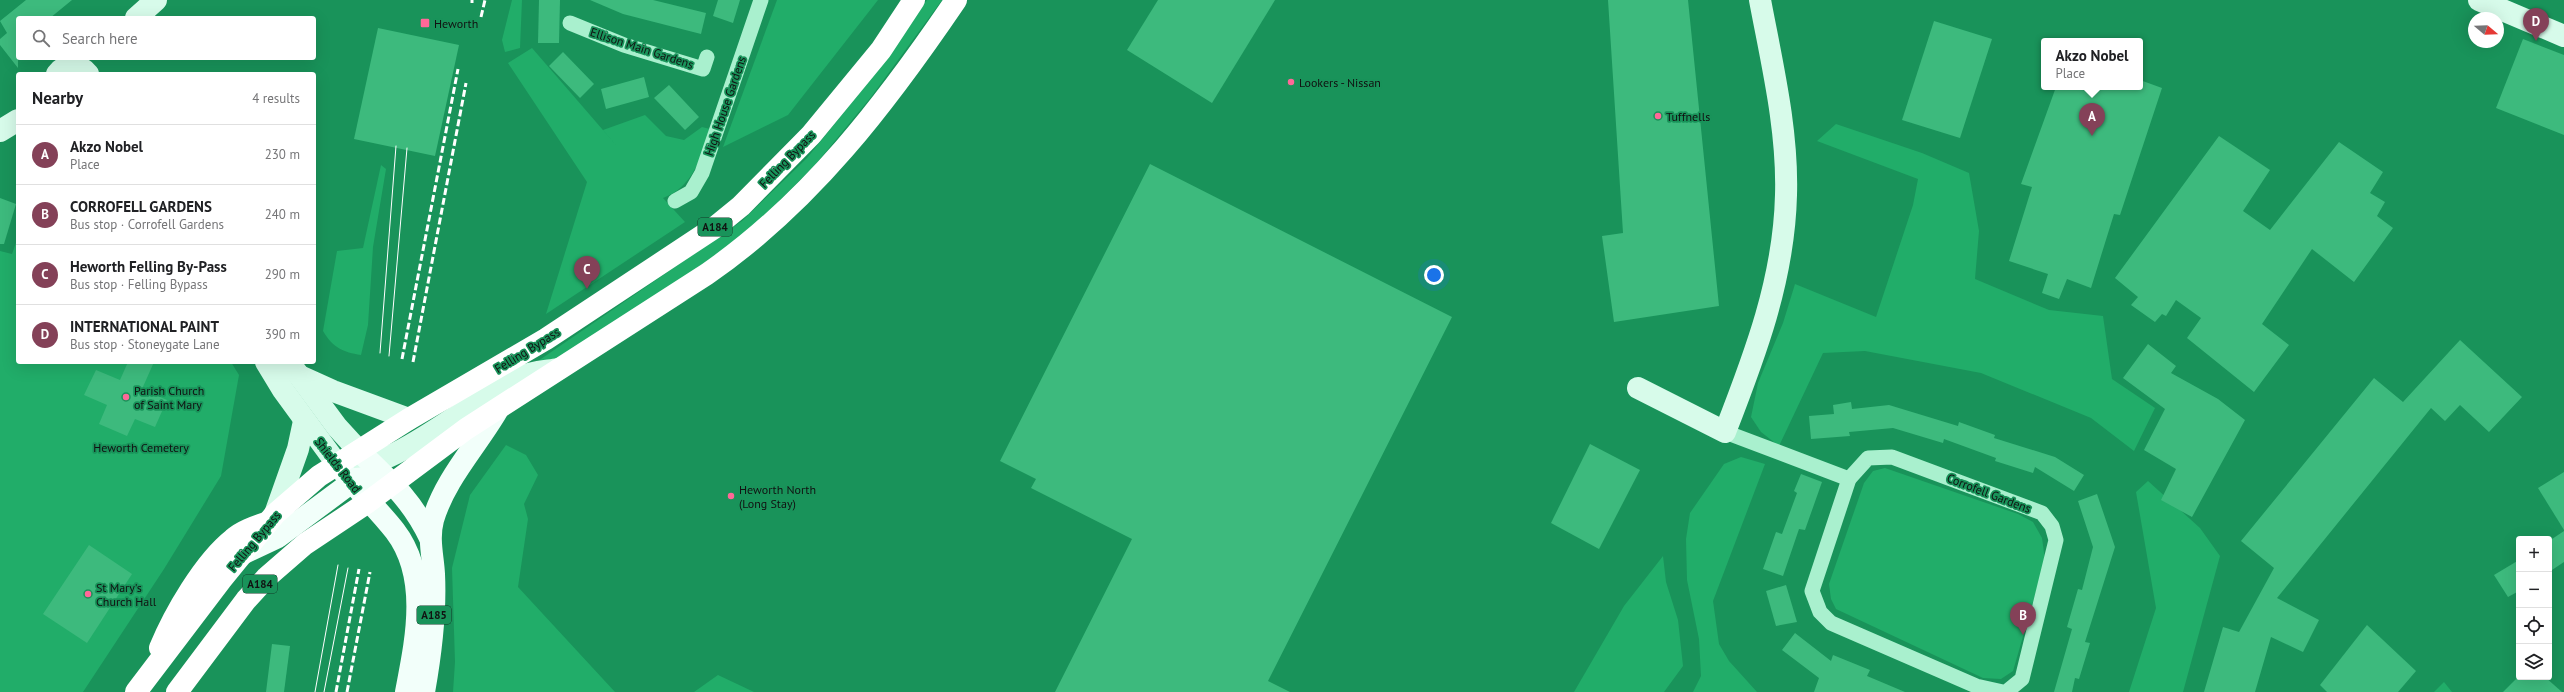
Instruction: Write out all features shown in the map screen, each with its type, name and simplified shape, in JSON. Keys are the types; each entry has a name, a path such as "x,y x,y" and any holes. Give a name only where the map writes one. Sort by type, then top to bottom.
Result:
{"highway":[{"name":"Felling Bypass","path":"142,684 242,554 272,518 319,476 337,464 366,457 409,419 546,339 672,257 736,210 780,168 844,97 881,50 914,0"},
{"name":"A184","path":"177,692 267,577 305,544 368,502 466,429 497,411 558,369 668,300 738,252 768,228 818,180 853,141 916,60 956,0"},
{"path":"142,684 171,620 216,556 232,539 245,530 272,518"}],"main road":[{"path":"138,16 156,0"},
{"path":"1638,388 1724,432 1750,369 1768,314 1780,259 1786,195 1781,113 1760,0"},
{"path":"2479,0 2564,36"},
{"path":"60,72 70,66 88,67"},
{"path":"0,131 16,121"},
{"name":"Shields Road","path":"267,364 304,421 350,482 395,531 413,566 418,619 406,692"},
{"path":"295,369 333,391 409,419"},
{"name":"Shields Road","path":"295,369 337,427 415,510 430,538"},
{"path":"366,457 422,438 520,376 558,369"},
{"name":"A185","path":"424,692 434,624 434,574 430,538 435,516 444,493 497,411"},
{"path":"272,518 298,449 304,421"},
{"path":"242,554 278,537 350,482 369,477 392,484"}],"street":[{"name":"High House Gardens","path":"675,201 691,192 702,173 761,0"},
{"name":"Ellison Main Gardens","path":"570,23 624,45 703,69 707,57"},
{"path":"1724,432 1849,479"},
{"name":"Corrofell Gardens","path":"1892,457 2042,513 2052,526 2056,540 2022,679 2004,692 1969,683 1831,623 1820,612 1812,591 1849,479 1868,458 1892,457"}],"green space":[{"path":"512,0 522,0 520,48 505,52 502,40"},
{"path":"777,0 878,0 788,115 723,147"},
{"path":"927,0 942,0 871,97 815,165 746,234 685,276 527,378 522,372 742,221 807,158 862,90"},
{"path":"532,48 628,159 603,130 645,115 666,136 684,140 702,127 710,129 700,160 689,179 682,187 663,198 685,222 546,314 587,182 508,63"},
{"path":"1836,124 1922,153 1969,173 1979,231 1975,279 2049,310 2103,316 2112,379 2155,408 2134,451 2091,418 1981,373 1865,351 1823,353 1779,446 1761,432 1751,417 1758,383 1783,323 1795,284 1876,317 1913,205 1918,179 1817,141"},
{"path":"381,165 386,169 373,247 368,325 361,355 344,351 339,348 331,342 323,331 337,251 363,248"},
{"name":"Heworth Cemetery","path":"16,243 16,364 232,364 239,375 221,476 164,569 83,692 0,692 0,251 12,254"},
{"path":"506,445 526,455 538,475 524,504 528,519 518,587 615,692 453,692 455,662 452,568 470,495"},
{"path":"1741,457 1765,464 1713,601 1719,644 1729,661 1757,692 1693,692 1701,676 1699,639 1687,580 1686,539 1690,513 1724,464"},
{"path":"1885,468 2018,514 2033,522 2042,538 2045,560 2013,671 2001,679 1983,678 1836,609 1831,599 1829,584 1864,483 1873,471"},
{"path":"2148,481 2200,528 2220,556 2183,692 2129,692 2156,608 2136,492"},
{"path":"1663,556 1666,582 1678,620 1683,666 1664,692 1574,692 1624,606"},
{"path":"718,675 754,692 694,692"},
{"path":"2444,682 2452,692 2434,692"}],"building":[{"path":"26,0 72,0 52,16 16,16 16,60 18,60 18,68 0,45 0,39 7,33 0,21"},
{"path":"539,0 560,0 559,43 538,43"},
{"path":"590,0 653,0 706,13 701,34 623,14"},
{"path":"718,0 740,0 733,23 713,16"},
{"path":"1158,0 1275,0 1212,103 1127,50"},
{"name":"Tuffnells","path":"1608,0 1688,0 1719,306 1614,322 1602,236 1623,233"},
{"path":"1934,21 1992,39 1960,138 1902,120"},
{"name":"Heworth","path":"378,28 459,45 435,156 354,139"},
{"path":"2523,39 2564,55 2564,135 2496,108"},
{"path":"563,52 594,84 580,98 549,66"},
{"path":"644,77 649,97 606,109 601,89"},
{"path":"2143,81 2162,88 2120,215 2114,214 2091,288 2067,279 2059,299 2042,293 2048,274 2009,261 2032,187 2021,184 2055,90 2143,90"},
{"path":"669,85 699,117 685,130 654,98"},
{"path":"2219,136 2270,170 2243,211 2270,230 2339,142 2383,172 2370,193 2385,202 2377,216 2393,228 2354,282 2312,249 2262,324 2289,345 2254,392 2187,338 2201,318 2176,300 2166,316 2162,314 2155,322 2131,305 2138,297 2115,278"},
{"path":"1150,164 1452,317 1268,681 1290,692 1055,692 1132,539 1031,488 1036,479 1000,461"},
{"path":"0,198 16,204 4,244 0,244"},
{"path":"2460,340 2522,397 2489,432 2460,405 2445,421 2431,408 2277,598 2319,620 2303,652 2271,637 2255,692 2204,692 2223,627 2239,632 2274,568 2241,541 2374,378 2403,402"},
{"path":"2148,344 2176,366 2171,373 2218,399 2245,420 2192,517 2161,500 2176,469 2144,450 2165,409 2123,378"},
{"name":"Parish Church of Saint Mary","path":"127,364 153,364 142,389 167,400 155,427 135,419 127,436 99,424 107,405 84,395 96,370 120,380"},
{"path":"1851,402 1852,409 1889,405 1958,426 1959,422 1995,435 1994,438 2055,457 2084,475 2074,491 2035,467 2033,473 1995,461 1996,458 1944,439 1943,443 1893,428 1849,432 1850,436 1811,439 1809,416 1834,414 1833,405"},
{"path":"1590,444 1640,470 1599,549 1551,523"},
{"path":"2564,472 2564,530 2538,488"},
{"path":"1801,474 1822,482 1805,530 1799,529 1783,576 1763,569 1776,532 1782,534 1797,493 1794,491"},
{"path":"2097,494 2115,547 2085,642 2090,643 2079,679 2075,678 2072,692 2054,692 2072,629 2067,627 2078,589 2082,590 2093,547 2078,501"},
{"path":"2564,531 2564,562 2552,570 2552,539"},
{"name":"St Mary's Church Hall","path":"89,545 132,574 87,643 43,614"},
{"path":"2516,562 2516,593 2508,597 2494,575"},
{"path":"1786,585 1797,622 1776,626 1766,591"},
{"path":"2367,625 2416,671 2398,692 2327,692 2320,685"},
{"path":"1795,633 1831,661 1833,655 1870,670 1867,676 1905,692 1814,692 1819,678 1782,650"},
{"path":"272,644 290,646 284,692 266,692"},
{"path":"2516,679 2548,680 2562,692 2503,692"}],"tram line":[{"path":"380,353 396,146"},
{"path":"389,356 407,148"},
{"path":"315,692 338,565"},
{"path":"324,692 348,568"}],"railway":[{"path":"481,17 485,0"},
{"path":"402,359 458,69"},
{"path":"413,362 466,83"},
{"path":"336,692 359,569"},
{"path":"347,692 370,572"}],"place":[{"name":"Heworth","path":"425,23"},
{"name":"INTERNATIONAL PAINT","path":"2536,41"},
{"name":"Lookers - Nissan","path":"1291,82"},
{"name":"Tuffnells","path":"1658,116"},
{"name":"Akzo Nobel","path":"2092,136"},
{"name":"Heworth Felling By-Pass","path":"587,289"},
{"name":"Parish Church of Saint Mary","path":"126,397"},
{"name":"Heworth North (Long Stay)","path":"731,496"},
{"name":"St Mary's Church Hall","path":"88,594"},
{"name":"CORROFELL GARDENS","path":"2023,635"}]}
